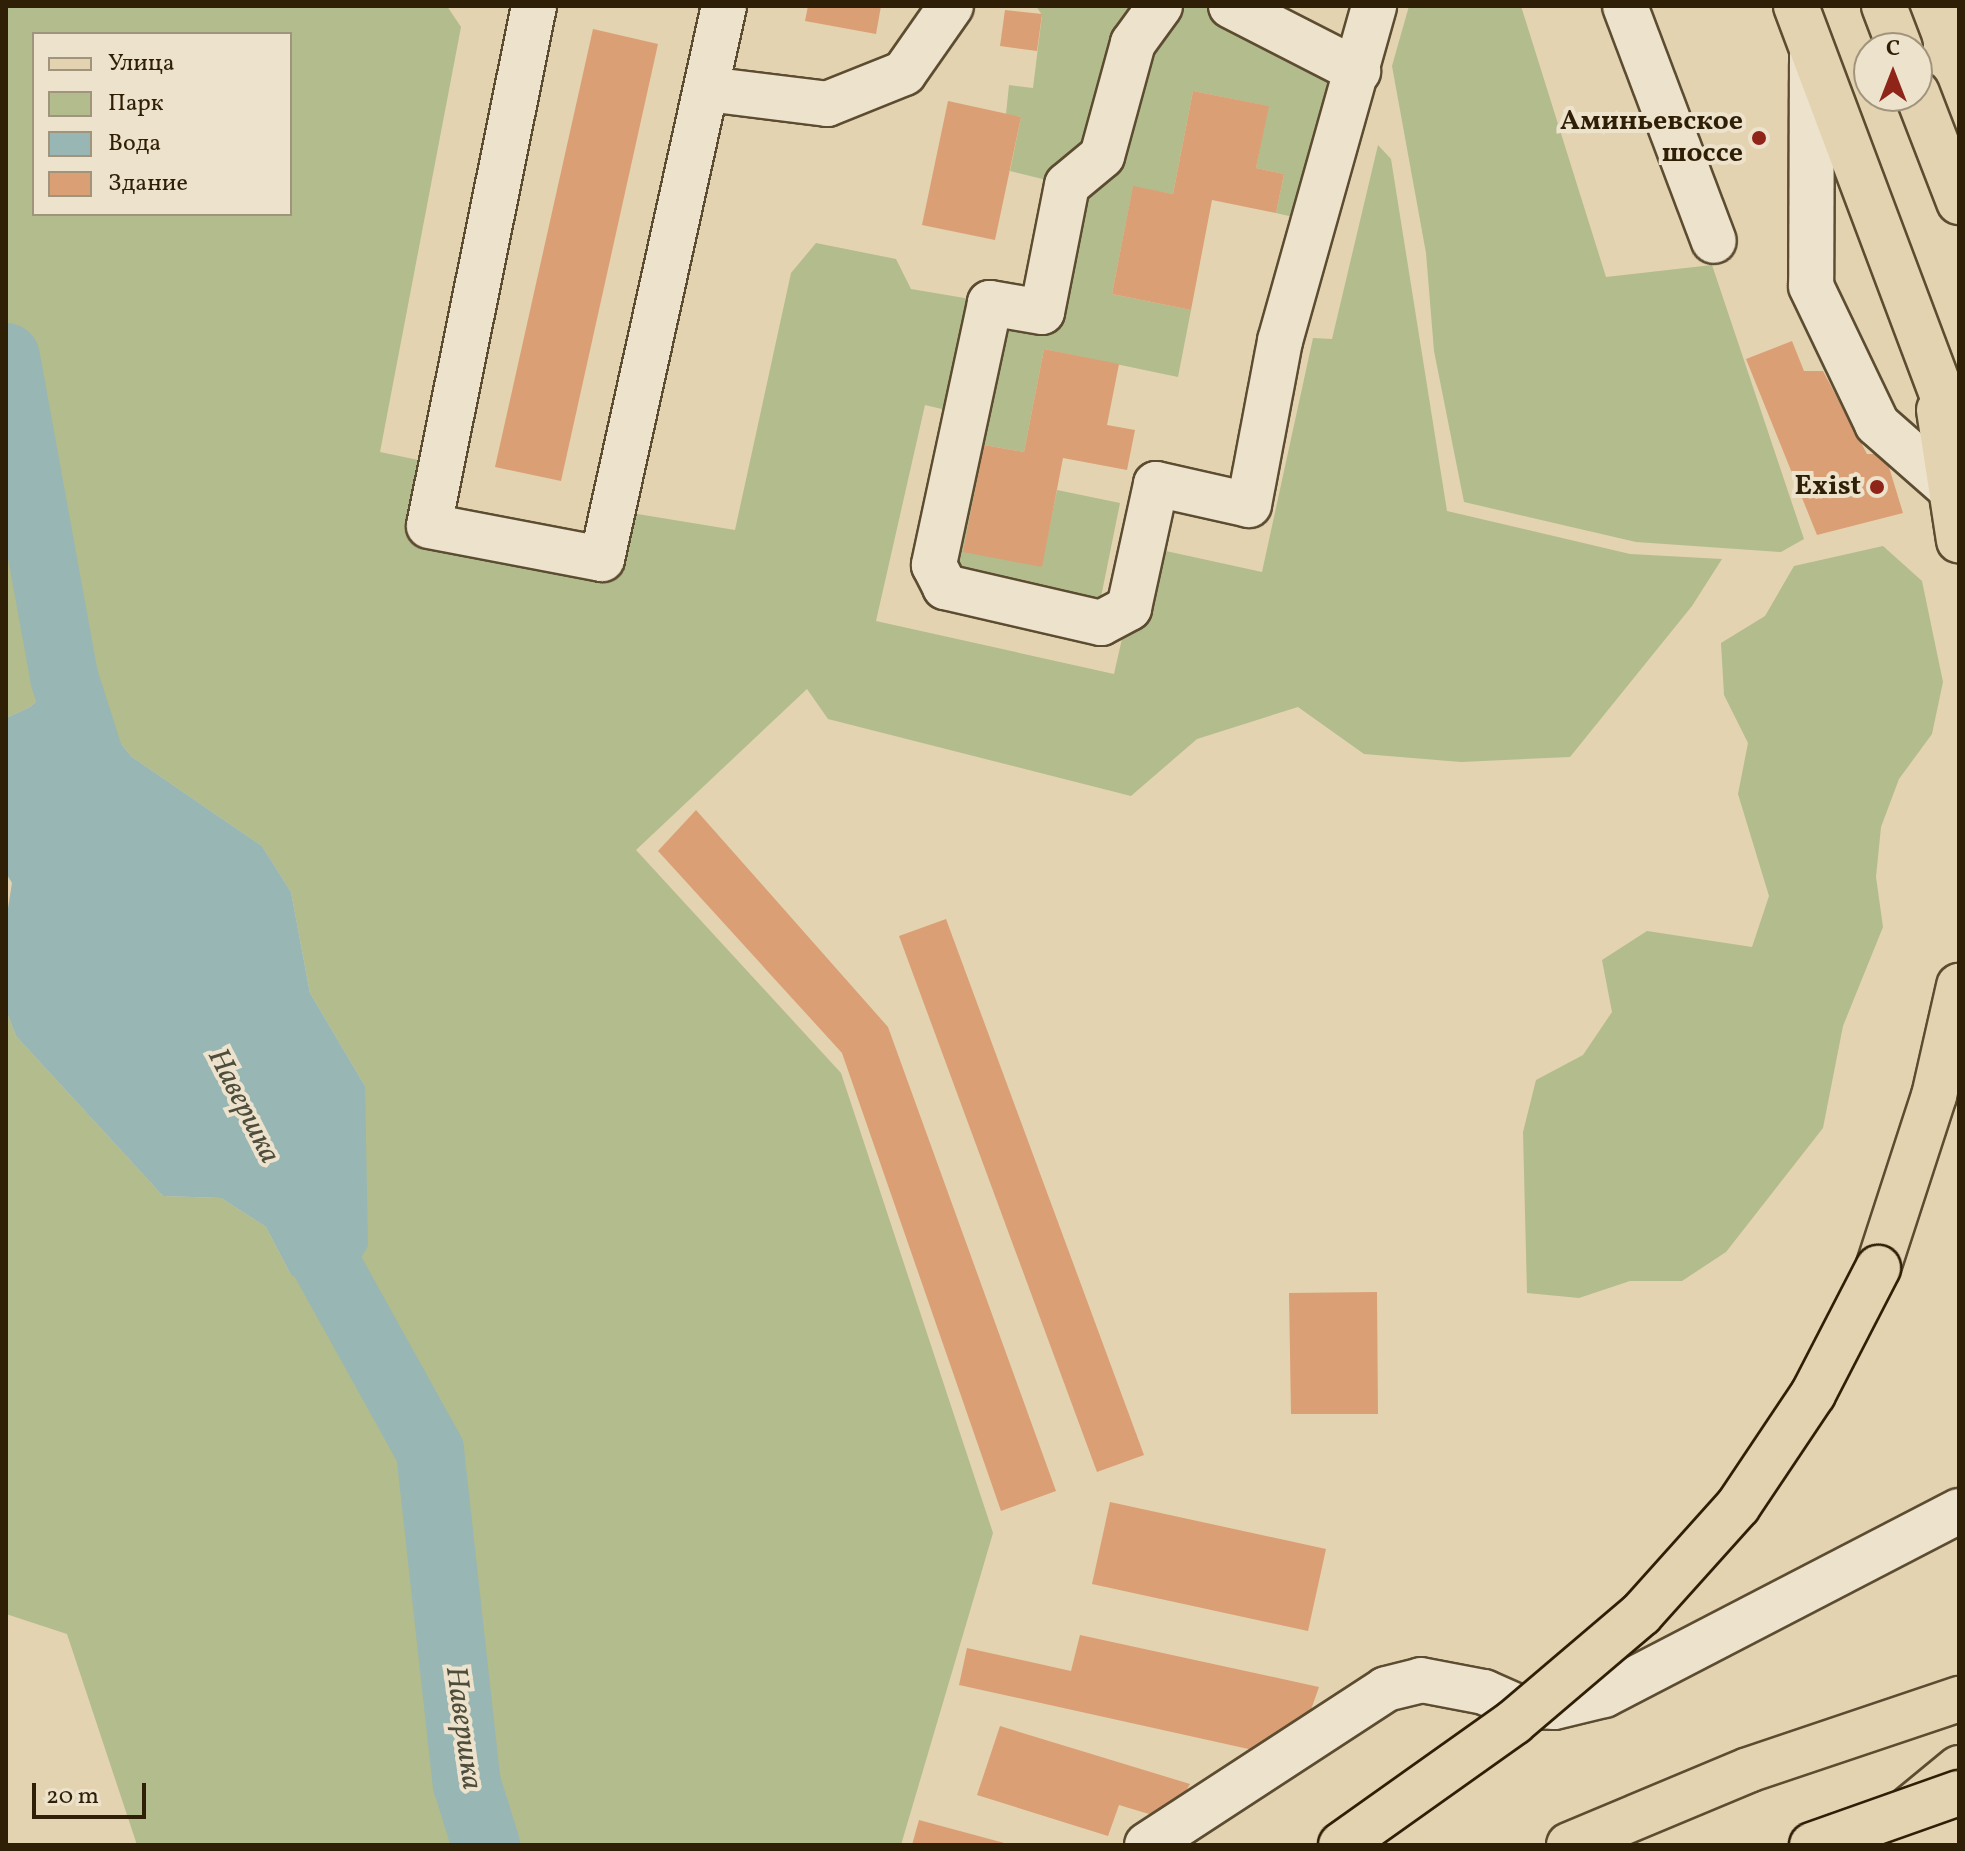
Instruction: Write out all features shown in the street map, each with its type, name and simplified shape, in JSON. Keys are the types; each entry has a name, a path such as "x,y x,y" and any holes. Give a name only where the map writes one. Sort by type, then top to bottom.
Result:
{"main road":[{"path":"1796,6 1959,439"},
{"path":"1884,6 1894,32"},
{"path":"1924,112 1959,202"},
{"path":"1932,368 1959,540"},
{"path":"1341,1845 1514,1722 1641,1614 1738,1506 1813,1394 1878,1268 1934,1096 1959,986"},
{"path":"1569,1845 1748,1770 1959,1699"},
{"path":"1867,1845 1959,1768"},
{"path":"1812,1845 1959,1793"}],"lane":[{"path":"534,6 429,526 602,559 724,6"},
{"path":"707,89 827,104 904,73 951,6"},
{"path":"1160,6 1133,43 1102,156 1067,185 1042,312 990,303 934,565 945,587 1101,623 1129,608 1156,484 1249,505 1280,341 1374,6"},
{"path":"1231,6 1358,71"},
{"path":"1625,6 1714,241"},
{"path":"1812,48 1811,286 1877,424 1952,490"},
{"path":"1147,1845 1386,1689 1421,1680 1484,1692 1515,1706 1554,1707 1604,1695 1959,1511"}],"green space":[{"path":"6,6 447,6 461,27 380,452 442,465 429,525 601,558 613,510 735,530 791,273 816,243 896,259 911,289 1042,311 1067,185 1010,171 1021,117 1006,114 1009,85 1033,88 1042,15 1036,6 1228,6 1347,65 1306,220 1276,213 1284,174 1256,168 1268,106 1193,91 1173,194 1133,187 1112,294 1191,310 1178,377 1044,349 1024,452 984,445 1041,567 1057,490 1120,503 1100,602 934,565 967,415 925,405 876,621 1114,674 1143,546 1262,572 1313,338 1332,339 1378,145 1391,159 1447,511 1630,554 1722,559 1692,606 1570,757 1461,762 1364,754 1298,707 1197,739 1131,796 828,719 807,689 636,850 841,1073 993,1533 901,1845 137,1845 67,1634 6,1614 6,1010 16,1036 163,1196 221,1198 266,1227 291,1275 365,1086 310,993 291,892 262,846 132,757 64,677 30,707 6,718"},
{"path":"1409,6 1521,6 1606,277 1712,265 1804,539 1781,552 1636,542 1464,502 1434,351 1426,253 1392,66"},
{"path":"1883,546 1922,581 1943,682 1932,734 1899,779 1881,827 1876,877 1883,927 1843,1026 1823,1128 1726,1252 1682,1281 1630,1281 1579,1298 1527,1293 1523,1132 1536,1080 1583,1055 1612,1012 1602,960 1647,931 1752,947 1769,896 1738,794 1748,743 1724,695 1721,643 1765,616 1794,566"}],"water":[{"path":"64,677 132,757 262,846 291,892 310,993 365,1086 368,1246 341,1293 291,1275 266,1227 221,1198 163,1196 16,1036 6,1010 6,921 12,883 6,873 6,718 30,707"}],"building":[{"path":"808,6 881,6 876,34 805,21"},
{"path":"1005,10 1042,14 1037,51 1000,46"},
{"path":"593,29 658,44 561,481 495,467"},
{"path":"1193,91 1269,106 1256,168 1284,174 1276,213 1212,200 1191,310 1112,294 1133,186 1173,194"},
{"path":"948,101 1021,117 995,240 922,225"},
{"path":"1792,341 1804,371 1823,371 1867,454 1885,454 1903,513 1817,535 1746,359"},
{"path":"1044,349 1119,364 1107,425 1135,430 1127,470 1063,458 1042,567 963,552 984,445 1024,452"},
{"path":"696,810 888,1027 1056,1491 1001,1511 842,1053 658,851"},
{"path":"946,919 1144,1455 1097,1472 899,936"},
{"path":"1377,1292 1378,1414 1291,1414 1289,1293"},
{"path":"1110,1502 1326,1549 1308,1631 1092,1584"},
{"path":"1080,1635 1319,1687 1306,1724 1262,1752 959,1685 967,1648 1071,1671"},
{"path":"1000,1726 1190,1784 1169,1820 1119,1805 1108,1836 977,1795"},
{"path":"919,1820 1008,1844 912,1845"}],"waterway":[{"name":"Навершка","path":"6,357 64,677 92,765"},
{"name":"Навершка","path":"296,1209 430,1451 467,1784 486,1845"}],"place":[{"name":"Аминьевское шоссе","path":"1759,138"},
{"name":"Exist","path":"1877,487"}]}
